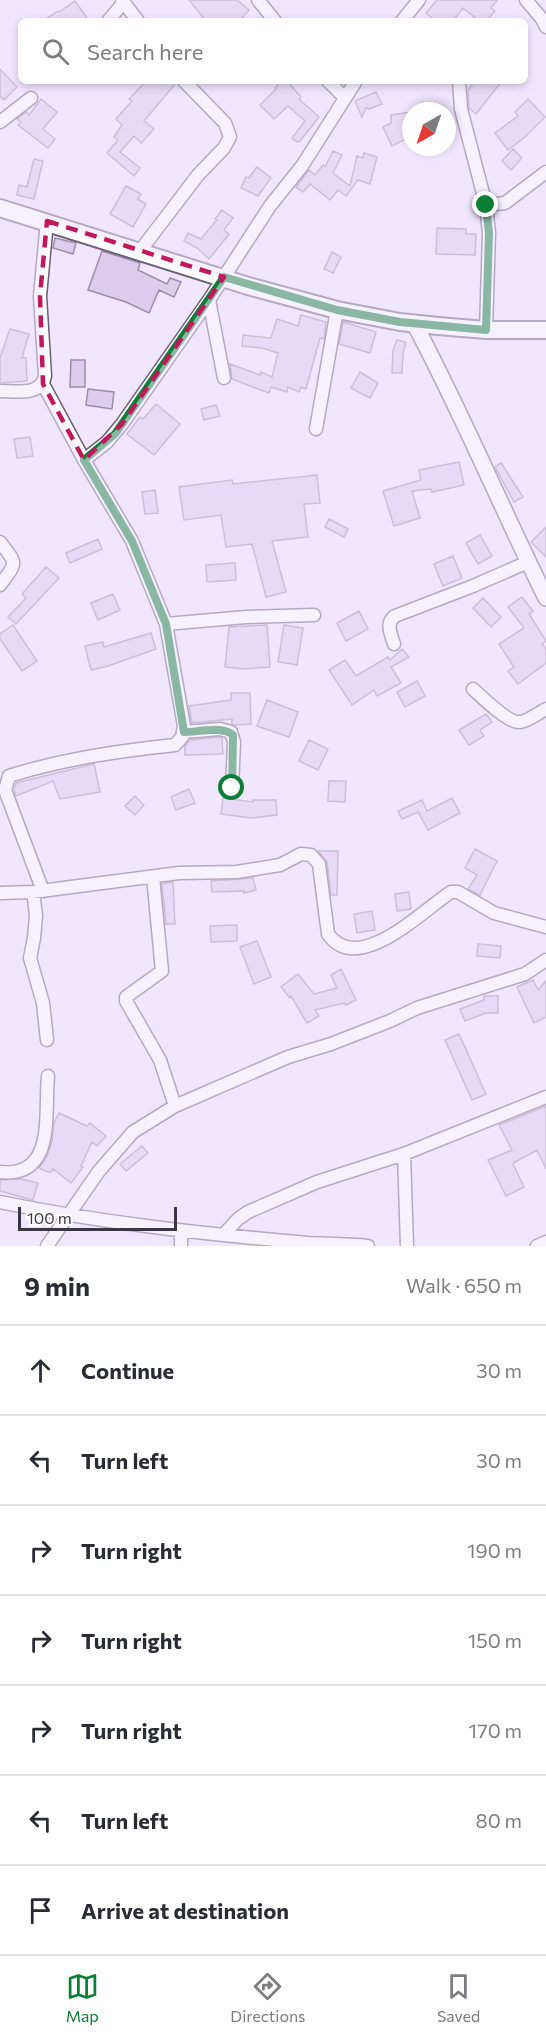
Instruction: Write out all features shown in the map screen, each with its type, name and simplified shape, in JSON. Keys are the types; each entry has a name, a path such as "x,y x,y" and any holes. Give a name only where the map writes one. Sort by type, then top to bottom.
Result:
{"main road":[{"path":"0,208 337,310 414,323 486,330 546,330"}],"street":[{"path":"258,0 273,18"},
{"path":"409,18 419,0"},
{"path":"526,0 543,19 546,27"},
{"path":"110,18 123,1 136,18"},
{"path":"140,251 198,175 224,148 230,137 225,123 187,84"},
{"path":"331,84 345,98"},
{"path":"84,460 115,434 209,300 270,206 302,166 354,84"},
{"path":"459,84 461,109 486,205 489,233 486,330"},
{"path":"0,123 31,98"},
{"path":"486,205 505,203 546,172"},
{"path":"0,391 38,389 43,384 45,376 40,297 47,221"},
{"path":"209,300 224,378"},
{"path":"316,429 337,310"},
{"path":"414,323 447,385 528,562 544,591"},
{"path":"43,384 84,460 132,541 166,624 184,732 175,745 90,756 9,776 5,790 38,892 30,958 44,1003 47,1040"},
{"path":"0,542 14,563 0,585"},
{"path":"394,644 389,626 391,619 395,616 528,562"},
{"path":"166,624 246,617 314,615"},
{"path":"473,689 516,723 546,709"},
{"path":"184,732 220,729 231,732 234,742 232,788"},
{"path":"0,893 38,892 179,873 237,872 280,865 301,854 311,855 319,864 328,934 339,944 357,949 364,948 393,934 450,891 458,892 494,913 546,927"},
{"path":"153,877 162,970 135,989 126,997 126,1001 160,1060 175,1106"},
{"path":"47,1246 99,1171 133,1132 175,1106 288,1057 331,1044 417,1008 525,974 546,960"},
{"path":"0,1172 13,1173 28,1167 36,1161 41,1151 46,1126 45,1098 48,1076"},
{"path":"224,1234 238,1219 261,1206 317,1182 404,1154 546,1096"},
{"path":"404,1154 407,1246"},
{"path":"0,1203 67,1216 181,1231 310,1244 368,1246"},
{"path":"181,1231 181,1246"},
{"path":"537,1246 546,1242"}],"highlighted area":[{"path":"47,221 224,277 122,424 84,460 43,384 40,296"}],"building":[{"path":"189,0 237,0 249,10 242,18 204,18"},
{"path":"437,0 497,0 491,8 495,11 489,18 475,18 463,8 455,18 432,18 426,13"},
{"path":"75,1 87,18 48,18"},
{"path":"0,69 17,87 4,100 0,96"},
{"path":"143,84 175,84 144,121 154,129 141,143 134,136 120,152 140,168 134,176 107,153 118,140 114,137 122,125 116,119 132,101 129,99"},
{"path":"279,84 290,84 301,97 299,99 319,117 300,141 297,142 292,138 305,121 288,106 274,119 260,105"},
{"path":"473,84 500,84 476,114 469,108 468,90"},
{"path":"376,92 382,104 366,108 362,117 355,101"},
{"path":"41,99 57,112 43,129 55,139 48,148 18,125 21,122 17,119 26,112 29,115"},
{"path":"528,99 545,117 508,150 495,133 518,116 515,112"},
{"path":"402,113 402,141 392,146 383,127 391,123 391,115"},
{"path":"513,149 522,158 511,170 502,161"},
{"path":"333,151 342,155 333,173 350,186 357,156 363,158 364,153 377,157 370,184 358,180 346,196 338,190 330,200 310,184 303,192 296,187 309,170 315,175 323,165 325,167"},
{"path":"34,159 43,161 34,199 17,195 19,185 27,187"},
{"path":"257,167 271,178 258,196 241,188 246,177 249,178"},
{"path":"126,186 141,194 138,199 146,204 133,227 110,214"},
{"path":"222,210 233,218 224,230 229,234 209,259 197,248 184,241 188,233 201,239 217,220 215,219"},
{"path":"437,228 466,229 466,234 476,234 475,255 436,254"},
{"path":"55,238 76,243 73,254 53,248"},
{"path":"102,251 140,263 138,270 167,284 170,278 181,282 174,297 159,290 149,313 126,302 88,290"},
{"path":"332,252 341,257 333,273 324,269"},
{"path":"301,315 326,322 324,339 320,338 306,389 301,387 299,392 288,387 287,392 271,387 269,393 232,379 230,364 272,377 278,353 262,348 242,346 243,335 271,338 277,319 298,326"},
{"path":"343,322 376,332 370,353 339,344"},
{"path":"10,329 29,334 22,358 26,358 27,381 0,383 0,358"},
{"path":"397,340 406,342 402,373 392,373 393,350"},
{"path":"71,360 85,360 85,387 70,387"},
{"path":"360,372 378,383 370,398 351,388"},
{"path":"88,389 114,392 112,409 86,405"},
{"path":"156,404 180,424 154,455 127,434 140,417 143,419"},
{"path":"216,405 220,416 204,420 201,409"},
{"path":"30,437 33,456 17,458 14,439"},
{"path":"459,462 464,485 432,492 431,489 412,491 420,518 394,526 383,491 421,480 419,470"},
{"path":"501,463 523,497 514,502 495,467"},
{"path":"317,475 320,503 304,504 308,537 272,541 286,592 266,597 252,544 226,547 221,515 184,520 179,487 232,480 233,484"},
{"path":"155,490 158,513 145,514 142,492"},
{"path":"329,519 348,529 344,537 325,527"},
{"path":"546,527 546,557 531,542"},
{"path":"480,535 492,556 478,564 466,543"},
{"path":"98,539 102,549 70,563 66,553"},
{"path":"453,556 462,578 443,586 434,564"},
{"path":"235,563 236,580 207,582 206,565"},
{"path":"46,567 59,578 16,624 8,617 26,598 22,594"},
{"path":"113,594 120,610 98,620 91,603"},
{"path":"522,597 533,611 529,614 546,641 542,644 546,649 546,663 518,684 508,671 514,667 499,644 524,628 508,607"},
{"path":"483,598 501,617 491,627 473,608"},
{"path":"359,611 368,629 346,641 337,623"},
{"path":"13,625 37,661 22,671 0,639 0,634"},
{"path":"267,625 270,667 244,669 225,667 229,627"},
{"path":"284,625 303,628 297,665 278,662"},
{"path":"151,633 156,649 91,670 85,646 103,642 104,647"},
{"path":"402,649 409,657 391,667 401,683 377,696 374,690 352,705 329,670 345,660 356,676 388,657 390,660"},
{"path":"417,681 425,696 405,707 397,692"},
{"path":"231,693 250,693 251,724 234,725 232,719 192,723 189,706 231,700"},
{"path":"267,700 298,712 289,737 257,726"},
{"path":"486,714 492,722 480,730 484,736 469,745 459,730"},
{"path":"222,738 223,754 185,755 185,746 190,740"},
{"path":"309,740 328,749 318,770 299,761"},
{"path":"94,764 100,792 60,799 53,781 16,796 14,790 16,783"},
{"path":"329,781 346,781 345,802 328,801"},
{"path":"189,789 195,803 176,810 171,797"},
{"path":"135,796 144,805 135,815 125,806"},
{"path":"223,798 253,802 253,800 276,800 277,815 251,818 221,814"},
{"path":"452,798 460,813 428,830 418,812 402,819 398,811 422,800 427,811"},
{"path":"475,849 497,861 480,895 468,889 477,875 465,868"},
{"path":"318,851 338,851 337,895 331,895 327,862"},
{"path":"253,878 256,890 244,893 244,891 212,892 211,881"},
{"path":"173,882 175,924 166,924 162,884"},
{"path":"409,892 411,909 397,911 395,894"},
{"path":"372,911 375,930 357,933 354,914"},
{"path":"237,925 237,941 211,942 210,926"},
{"path":"257,941 271,977 254,984 240,947"},
{"path":"478,944 501,946 500,958 477,956"},
{"path":"341,969 356,1000 346,1005 344,1003 315,1010 319,1016 307,1023 291,996 289,997 281,987 298,974 314,994 337,988 331,975"},
{"path":"533,980 538,990 546,981 546,1017 534,1023 517,987"},
{"path":"484,996 498,996 498,1013 486,1013 465,1021 460,1009 484,1000"},
{"path":"459,1034 486,1094 472,1100 445,1040"},
{"path":"546,1106 546,1169 537,1150 515,1162 513,1164 524,1187 506,1196 488,1160 512,1150 499,1125"},
{"path":"59,1113 87,1126 90,1123 106,1136 97,1146 92,1142 81,1166 83,1167 71,1183 53,1169 48,1172 39,1168 47,1156 54,1123"},
{"path":"142,1146 148,1153 126,1171 120,1164"},
{"path":"21,1179 38,1183 33,1200 0,1191 0,1180"}],"route":[{"path":"232,788 233,735 231,732 220,729 184,732 166,624 132,541 84,460 115,434 224,277 248,286 337,310 400,322 486,330 489,233 486,205"}]}
